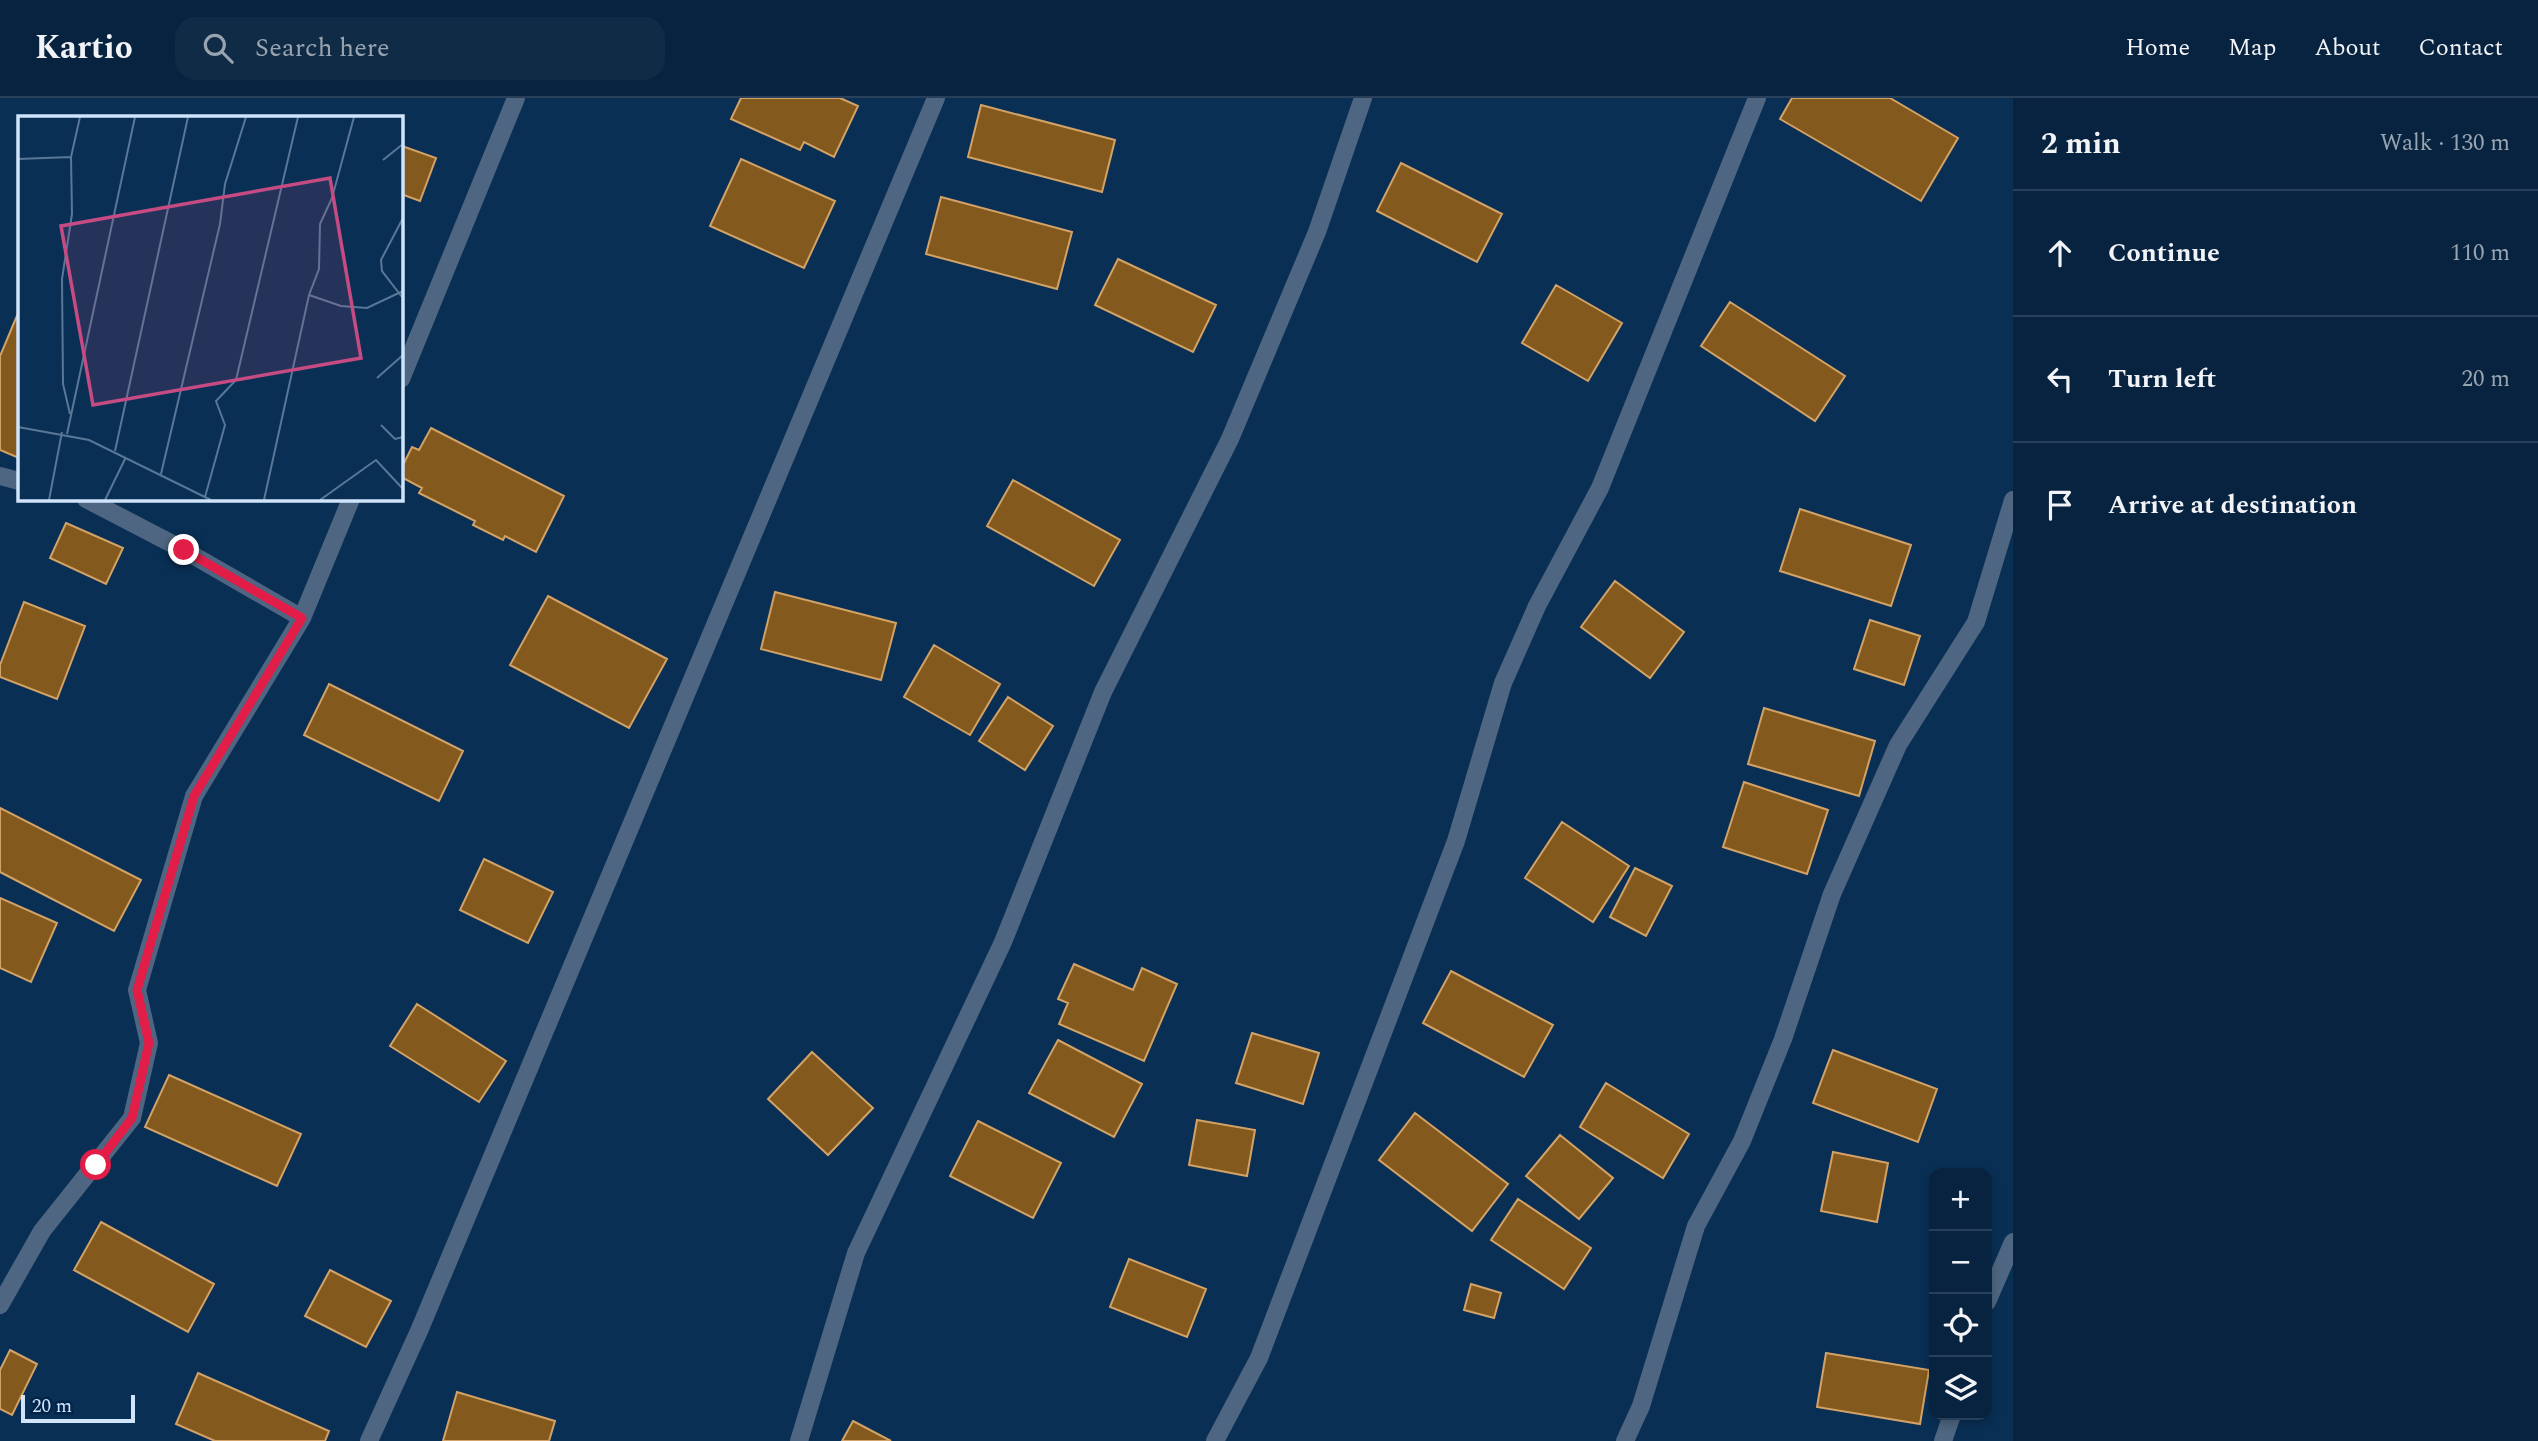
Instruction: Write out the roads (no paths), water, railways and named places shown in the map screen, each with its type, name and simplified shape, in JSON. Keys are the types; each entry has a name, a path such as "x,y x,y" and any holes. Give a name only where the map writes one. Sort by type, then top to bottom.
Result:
{"street":[{"path":"402,377 516,98"},
{"path":"369,1441 435,1292 936,98"},
{"path":"799,1441 856,1253 1003,942 1103,692 1230,439 1317,232 1363,98"},
{"path":"1215,1441 1259,1357 1456,841 1503,683 1537,606 1600,488 1757,98"},
{"path":"0,476 18,481"},
{"path":"88,500 184,550 302,618"},
{"path":"0,1305 42,1231 132,1118 149,1043 137,990 194,796 302,618 351,500"},
{"path":"1625,1441 1641,1406 1696,1226 1742,1141 1783,1039 1832,894 1898,745 1976,622 2013,500"},
{"path":"1990,1294 2013,1242"},
{"path":"1943,1441 1950,1420"}]}
